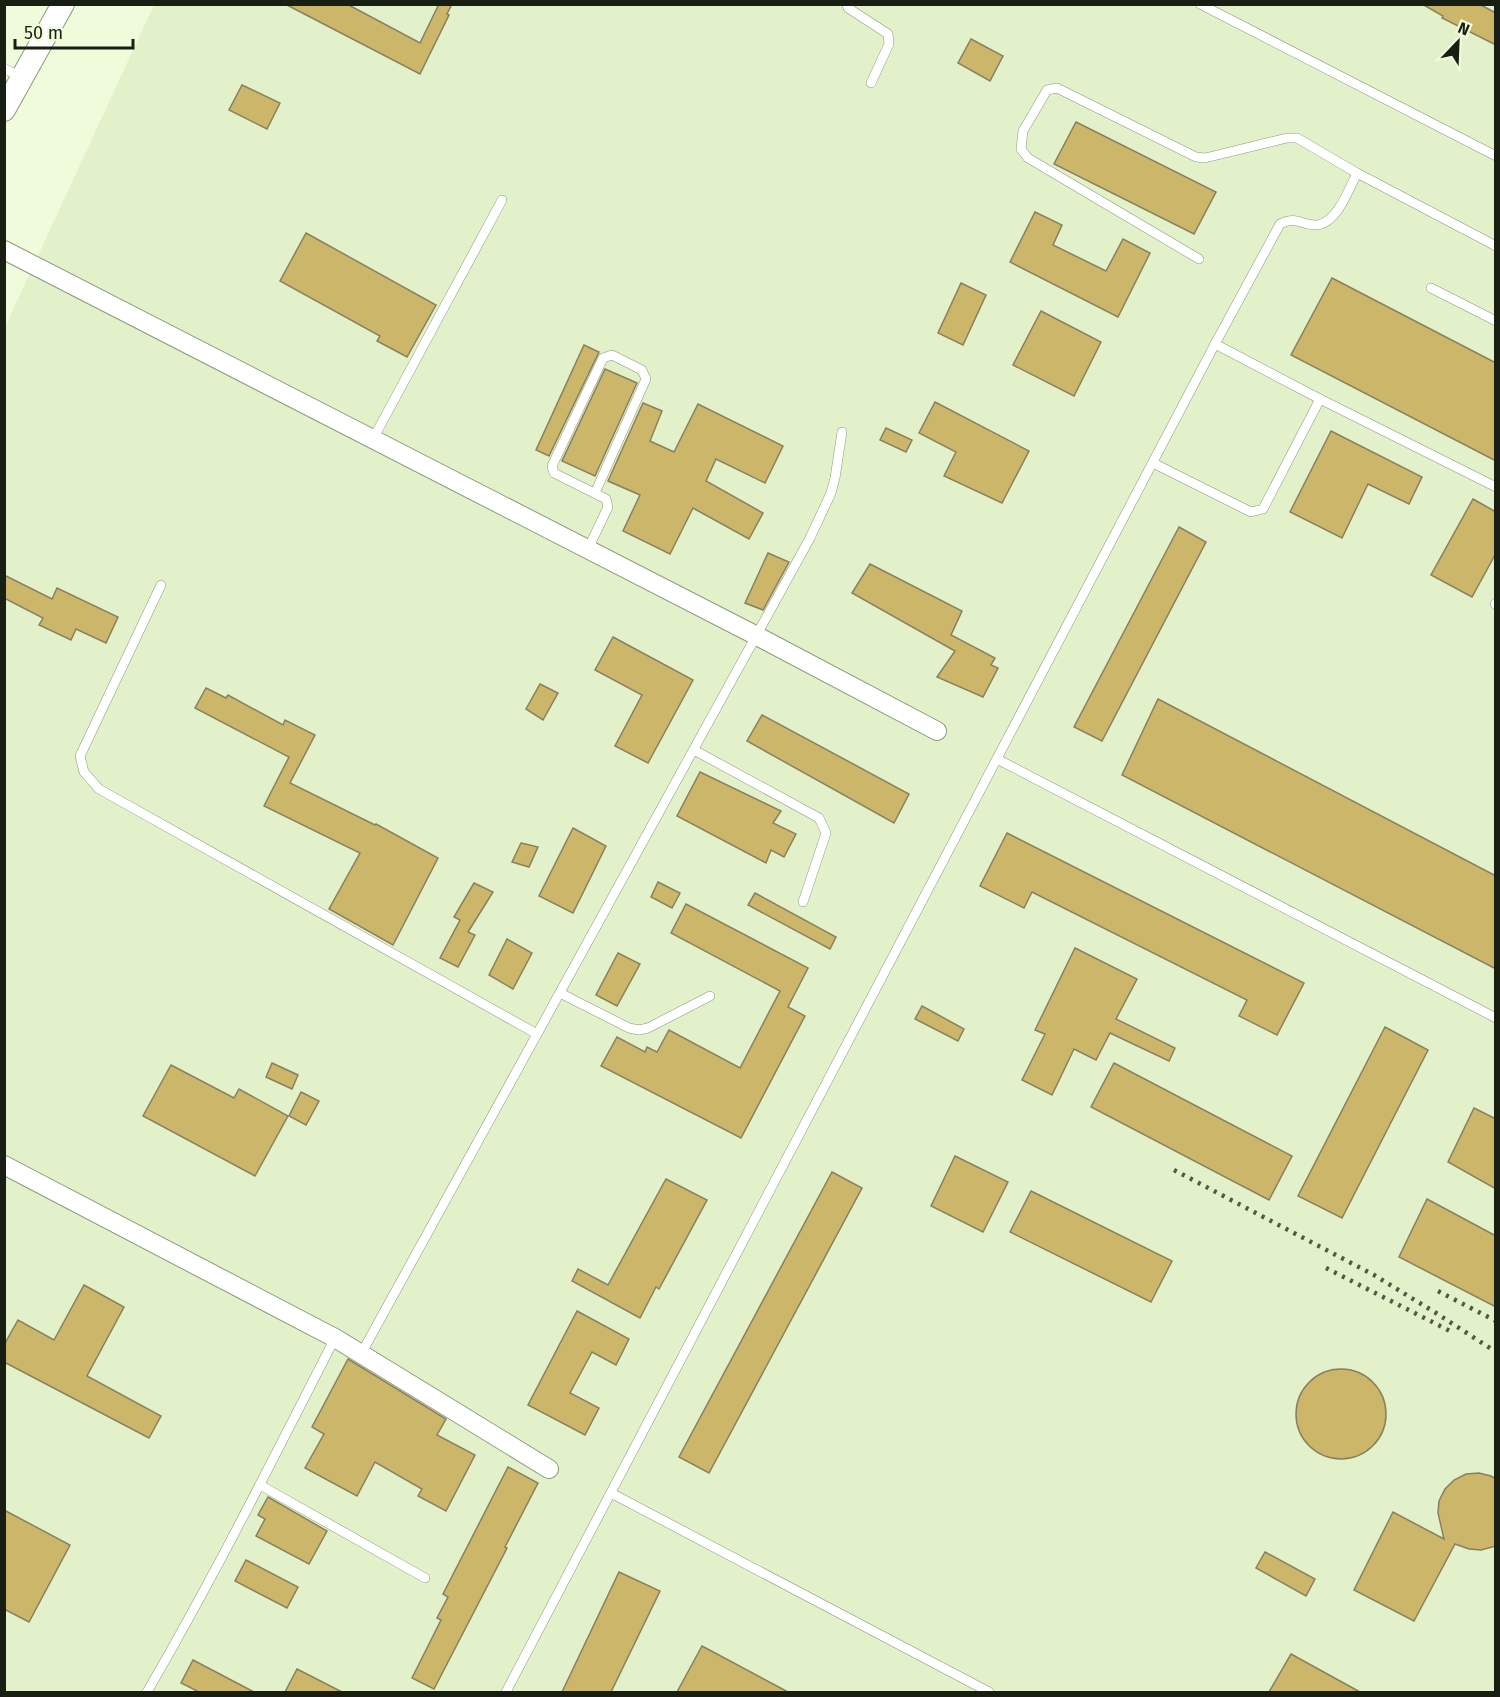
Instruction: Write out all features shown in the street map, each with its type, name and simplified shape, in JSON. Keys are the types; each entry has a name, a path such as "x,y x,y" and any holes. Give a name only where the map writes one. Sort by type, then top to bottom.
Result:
{"street":[{"path":"4,110 13,73 63,4"},
{"path":"4,250 757,636 937,731"},
{"path":"4,1165 335,1338 549,1469"}],"lane":[{"path":"847,4 848,8 888,34 890,44 871,83"},
{"path":"1200,4 1496,156"},
{"path":"1198,259 1028,158 1021,149 1023,131 1047,90 1057,88 1196,157 1205,158 1287,138 1297,138 1357,173 1496,246"},
{"path":"507,1692 1280,224 1289,219 1317,225 1329,219 1339,208 1357,173"},
{"path":"373,439 502,200"},
{"path":"1431,288 1496,321"},
{"path":"1215,344 1496,487"},
{"path":"588,549 608,507 606,499 554,473 552,466 603,358 612,355 642,370 646,379 595,493"},
{"path":"1153,463 1251,512 1263,508 1320,399"},
{"path":"361,1354 810,538 831,493 842,432"},
{"path":"161,585 81,756 84,771 99,789 537,1034"},
{"path":"694,750 819,818 826,833 804,902"},
{"path":"997,759 1496,1018"},
{"path":"560,993 629,1028 639,1030 648,1028 710,996"},
{"path":"147,1692 260,1485 335,1338"},
{"path":"260,1485 425,1578"},
{"path":"611,1493 989,1692"}],"shaded area":[{"path":"154,5 1495,5 1495,1692 5,1692 5,327"}],"building":[{"path":"285,4 347,4 420,43 439,4 452,4 447,14 449,15 420,74"},
{"path":"1422,4 1479,4 1496,13 1496,45 1442,18 1443,16"},
{"path":"971,39 1003,56 990,81 958,63"},
{"path":"242,85 280,103 267,129 229,110"},
{"path":"1076,122 1216,192 1194,234 1054,164"},
{"path":"1035,212 1062,225 1053,245 1106,271 1123,239 1150,253 1118,317 1010,262"},
{"path":"306,233 436,305 407,357 377,341 380,336 280,281"},
{"path":"1332,278 1496,363 1496,461 1291,355"},
{"path":"961,283 986,295 963,345 938,333"},
{"path":"1041,311 1101,342 1074,396 1013,365"},
{"path":"584,345 599,352 549,456 536,450"},
{"path":"605,369 637,383 595,476 562,461"},
{"path":"935,402 1029,451 1002,503 944,476 956,452 919,433"},
{"path":"643,403 662,411 650,441 674,452 698,404 783,446 765,483 716,459 706,481 763,513 749,539 693,508 670,554 623,531 640,495 608,481"},
{"path":"886,428 912,440 906,452 880,440"},
{"path":"1331,431 1422,477 1409,504 1368,484 1342,538 1290,512"},
{"path":"1473,499 1496,512 1496,553 1472,597 1431,575"},
{"path":"1179,527 1206,542 1102,741 1074,727"},
{"path":"768,553 789,562 763,610 745,603"},
{"path":"870,564 962,611 951,635 995,658 991,665 998,668 983,697 937,677 955,651 852,593"},
{"path":"4,575 52,599 57,588 118,617 106,643 76,629 71,640 39,625 43,618 4,598"},
{"path":"613,637 693,680 648,763 615,746 642,695 595,670"},
{"path":"540,684 558,693 543,720 526,709"},
{"path":"206,688 226,698 228,695 283,725 285,720 315,735 290,783 376,824 438,858 393,945 329,909 360,853 264,806 289,757 195,708"},
{"path":"1158,699 1496,876 1496,969 1122,775"},
{"path":"762,715 909,794 894,823 747,741"},
{"path":"700,772 781,811 773,823 796,834 784,857 771,850 766,863 677,816"},
{"path":"573,828 606,846 573,913 539,896"},
{"path":"1007,833 1304,983 1277,1035 1239,1016 1247,1000 1032,892 1024,908 980,886"},
{"path":"521,843 538,847 529,867 512,862"},
{"path":"658,882 680,893 672,908 651,897"},
{"path":"474,883 493,892 468,932 475,935 458,967 440,958 460,920 454,917"},
{"path":"755,893 836,937 830,949 748,905"},
{"path":"686,904 808,968 788,1007 805,1016 741,1138 601,1066 617,1037 645,1052 647,1047 657,1052 669,1030 740,1068 780,991 671,933"},
{"path":"507,939 532,953 513,989 489,975"},
{"path":"1075,948 1137,979 1116,1019 1175,1048 1169,1061 1110,1033 1096,1060 1074,1049 1052,1095 1022,1080 1045,1034 1035,1030"},
{"path":"618,953 640,964 617,1006 596,995"},
{"path":"922,1006 964,1029 958,1041 915,1019"},
{"path":"1385,1027 1428,1050 1342,1218 1298,1196"},
{"path":"272,1063 298,1075 292,1089 266,1077"},
{"path":"1114,1063 1292,1156 1269,1200 1091,1107"},
{"path":"171,1065 234,1098 239,1089 288,1116 255,1176 143,1116"},
{"path":"301,1092 319,1101 306,1125 289,1116"},
{"path":"1474,1108 1496,1119 1496,1189 1448,1162"},
{"path":"955,1156 1008,1182 983,1232 931,1206"},
{"path":"832,1172 862,1188 709,1473 679,1457"},
{"path":"666,1179 707,1200 659,1289 656,1287 640,1318 572,1281 578,1269 608,1285"},
{"path":"1031,1191 1172,1261 1151,1302 1010,1232"},
{"path":"1427,1199 1496,1236 1496,1307 1399,1257"},
{"path":"84,1285 124,1307 87,1376 161,1416 149,1438 4,1362 4,1345 18,1320 54,1340"},
{"path":"577,1311 629,1339 616,1365 592,1352 570,1393 599,1408 585,1435 528,1405"},
{"path":"348,1359 446,1419 437,1435 475,1455 446,1511 418,1496 422,1489 375,1462 357,1496 305,1468 324,1434 312,1427"},
{"path":"1341,1369 1358,1372 1373,1382 1383,1397 1386,1414 1383,1431 1373,1446 1358,1456 1341,1459 1324,1456 1309,1446 1299,1431 1296,1414 1299,1397 1309,1382 1324,1372"},
{"path":"508,1467 538,1483 434,1689 412,1678 441,1620 437,1618 448,1597 443,1594"},
{"path":"1479,1473 1496,1479 1496,1546 1481,1550 1455,1544 1414,1621 1354,1590 1393,1512 1444,1539 1438,1513 1439,1501 1445,1489 1454,1480 1466,1474"},
{"path":"268,1497 327,1531 309,1564 256,1536 265,1519 258,1515"},
{"path":"4,1510 70,1545 29,1622 4,1609"},
{"path":"1265,1552 1315,1579 1306,1596 1256,1568"},
{"path":"246,1560 298,1587 287,1608 235,1581"},
{"path":"619,1572 660,1591 611,1692 562,1692"},
{"path":"702,1646 788,1692 677,1692"},
{"path":"1291,1654 1360,1692 1269,1692"},
{"path":"193,1660 254,1692 199,1692 181,1683"},
{"path":"297,1669 342,1692 285,1692"}],"railway":[{"path":"1174,1170 1374,1275 1496,1352"},
{"path":"1326,1268 1452,1332"},
{"path":"1438,1291 1496,1321"}]}
